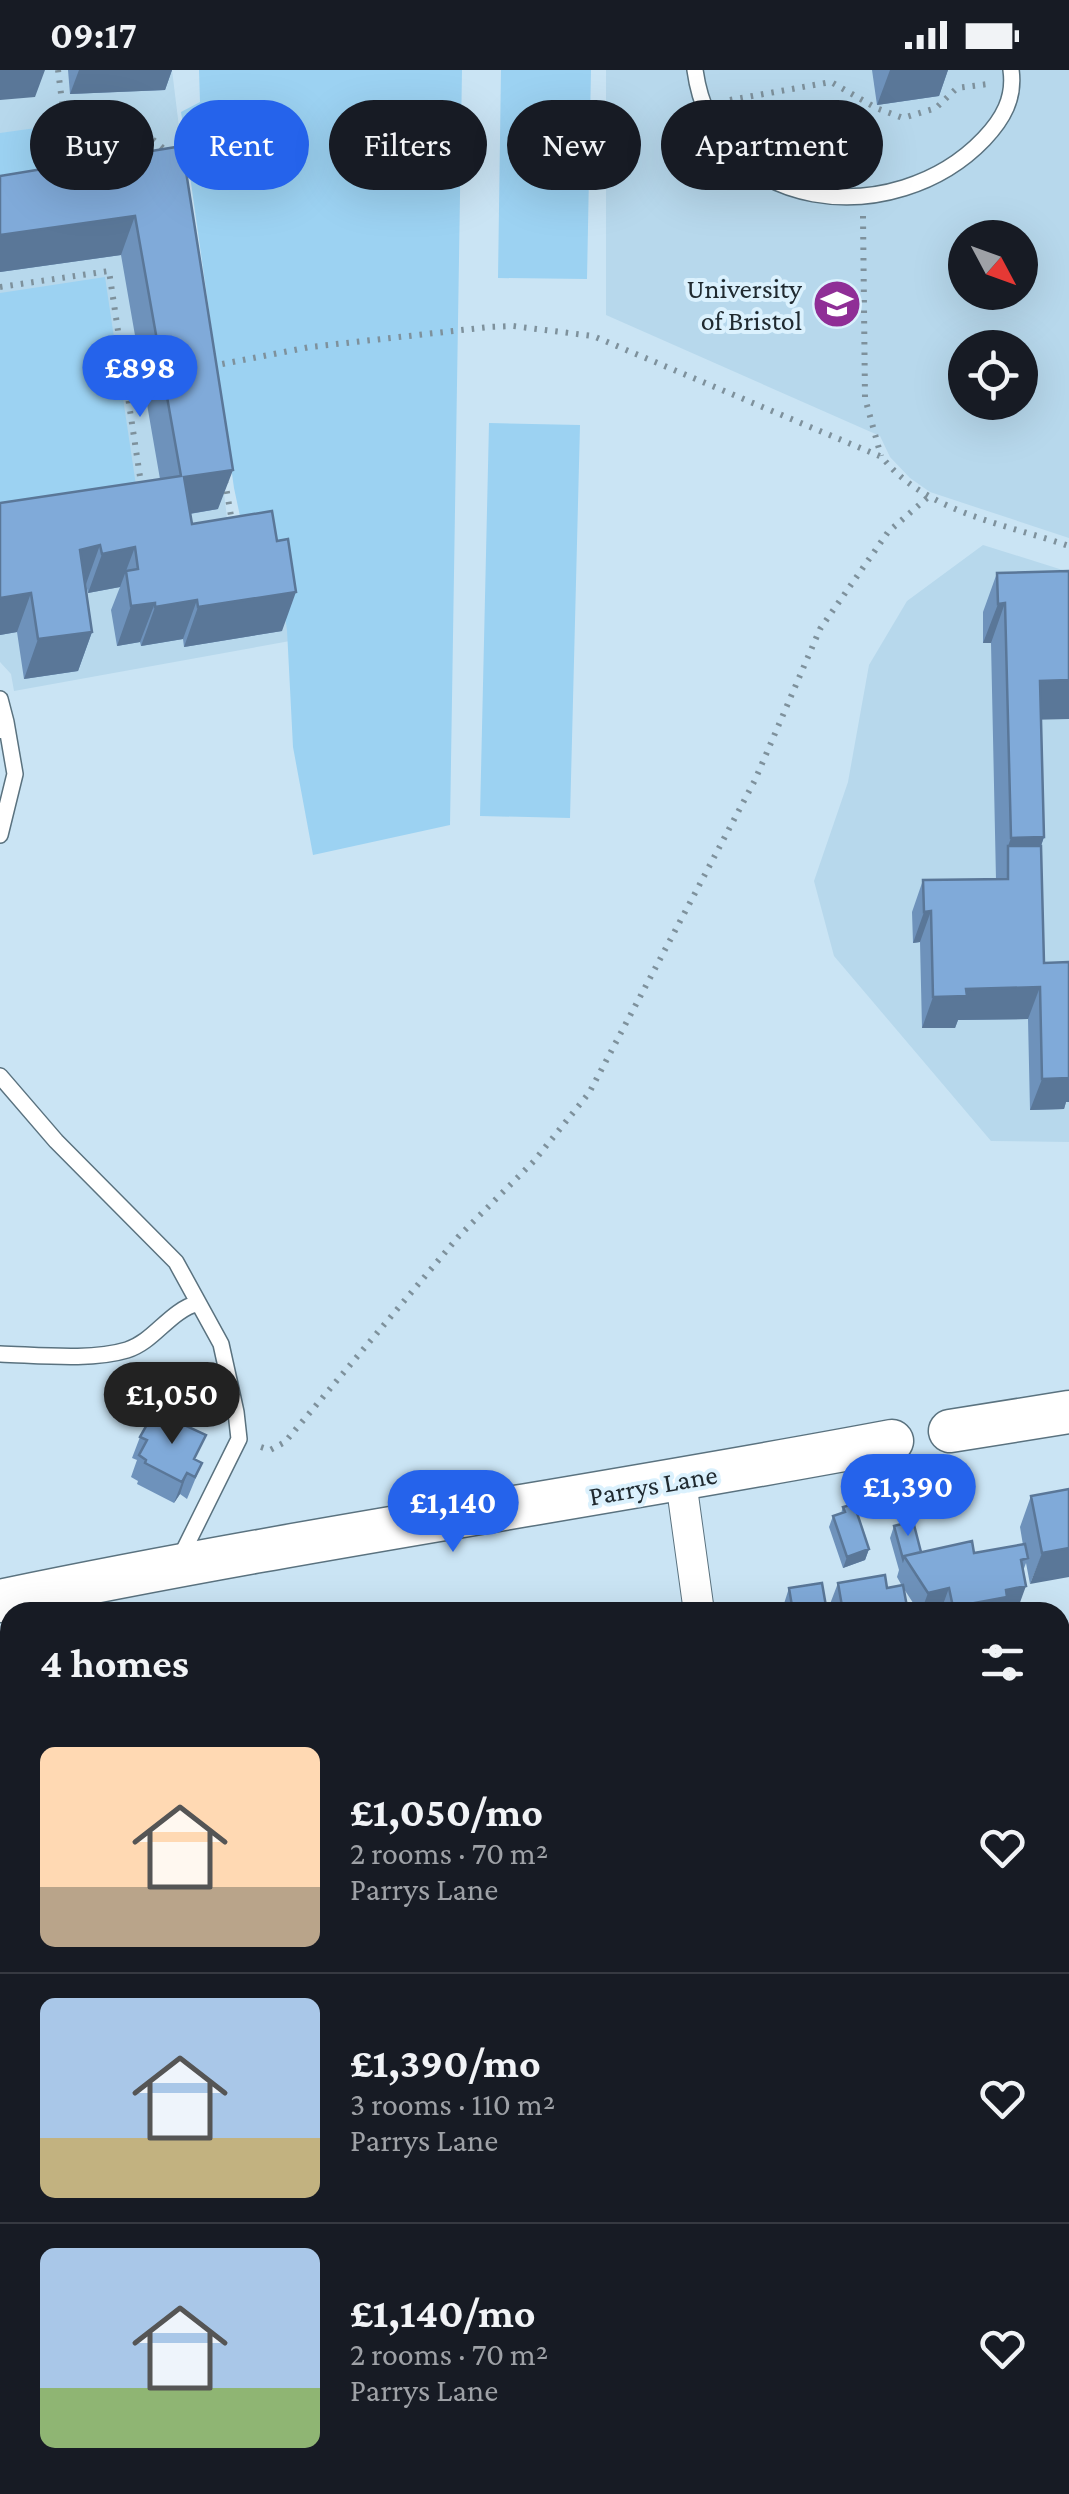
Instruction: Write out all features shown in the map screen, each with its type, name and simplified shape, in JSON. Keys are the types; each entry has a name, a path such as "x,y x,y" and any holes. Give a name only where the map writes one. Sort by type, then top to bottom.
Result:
{"main road":[{"name":"Parrys Lane","path":"0,1601 178,1564 892,1442 900,1425 936,1418 950,1431 1069,1412"}],"street":[{"path":"681,1481 698,1602"}],"lane":[{"path":"695,70 703,100"},
{"path":"801,190 834,198 890,194 919,184 967,156 1005,112 1013,86 1011,70"},
{"path":"0,699 14,774 0,835"},
{"path":"0,740 6,722"},
{"path":"0,1076 56,1140 176,1262 221,1344 238,1439 178,1564"},
{"path":"0,1354 82,1355 128,1350 180,1308 198,1303"}],"path":[{"path":"58,70 62,100"},
{"path":"727,100 831,82 862,100"},
{"path":"883,110 904,118 936,108 957,88"},
{"path":"154,141 172,156"},
{"path":"863,196 865,398 882,458 897,477 928,498 1069,546"},
{"path":"0,287 109,271 144,505"},
{"path":"206,367 310,348 489,327 514,326 593,336 882,458"},
{"path":"126,383 158,377"},
{"path":"225,479 231,516"},
{"path":"238,1439 270,1450 285,1442 436,1262 534,1161 589,1093 755,780 820,629 888,532 928,498"}],"shaded area":[{"path":"0,70 172,70 176,100 174,190 187,190 229,534 301,639 14,691 11,674 0,662"},
{"path":"199,70 462,70 462,100 329,100 329,190 460,190 450,825 313,855 293,747 287,630 279,576 247,549 234,488 192,190 309,190 309,100 200,100"},
{"path":"501,70 591,70 590,100 507,100 507,190 589,190 587,279 498,278"},
{"name":"University of Bristol","path":"606,70 1069,70 1069,538 930,492 890,457 880,436 606,315 606,190 641,190 641,100 606,100"},
{"path":"30,129 30,183 0,194 0,133"},
{"path":"105,277 138,499 0,520 0,293"},
{"path":"489,423 580,425 570,818 480,816"},
{"path":"983,545 1069,572 1069,1142 991,1141 834,956 814,881 848,782 869,665 907,601"}],"building":[{"path":"174,147 174,190 189,190 233,470 184,477 192,524 272,511 277,541 288,539 296,592 198,607 197,600 155,607 155,603 131,606 126,571 138,569 135,547 102,554 100,545 80,550 92,632 38,639 31,593 0,598 0,503 181,476 135,216 0,235 0,176 30,171 30,190 154,190 154,151"},
{"path":"1069,571 1069,680 1040,681 1044,837 1011,838 1005,603 998,604 997,573"},
{"path":"1008,846 1041,846 1044,963 1069,962 1069,1078 1042,1079 1040,987 966,989 967,996 933,997 931,911 924,912 923,880 1008,879"},
{"path":"153,1414 206,1435 194,1459 202,1463 195,1477 187,1473 182,1482 145,1463 139,1455 147,1440 140,1437"},
{"path":"1069,1489 1069,1548 1042,1553 1031,1496"},
{"path":"854,1504 869,1549 847,1557 833,1516"},
{"path":"913,1521 921,1552 903,1559 894,1526"},
{"path":"972,1541 974,1553 1025,1544 1028,1558 1021,1560 1026,1586 1006,1590 1007,1597 952,1602 949,1588 928,1593 904,1556"},
{"path":"885,1575 887,1588 903,1585 906,1602 841,1602 838,1583"},
{"path":"822,1583 825,1602 791,1602 789,1588"}],"place":[{"name":"University of Bristol","path":"837,304"}]}
